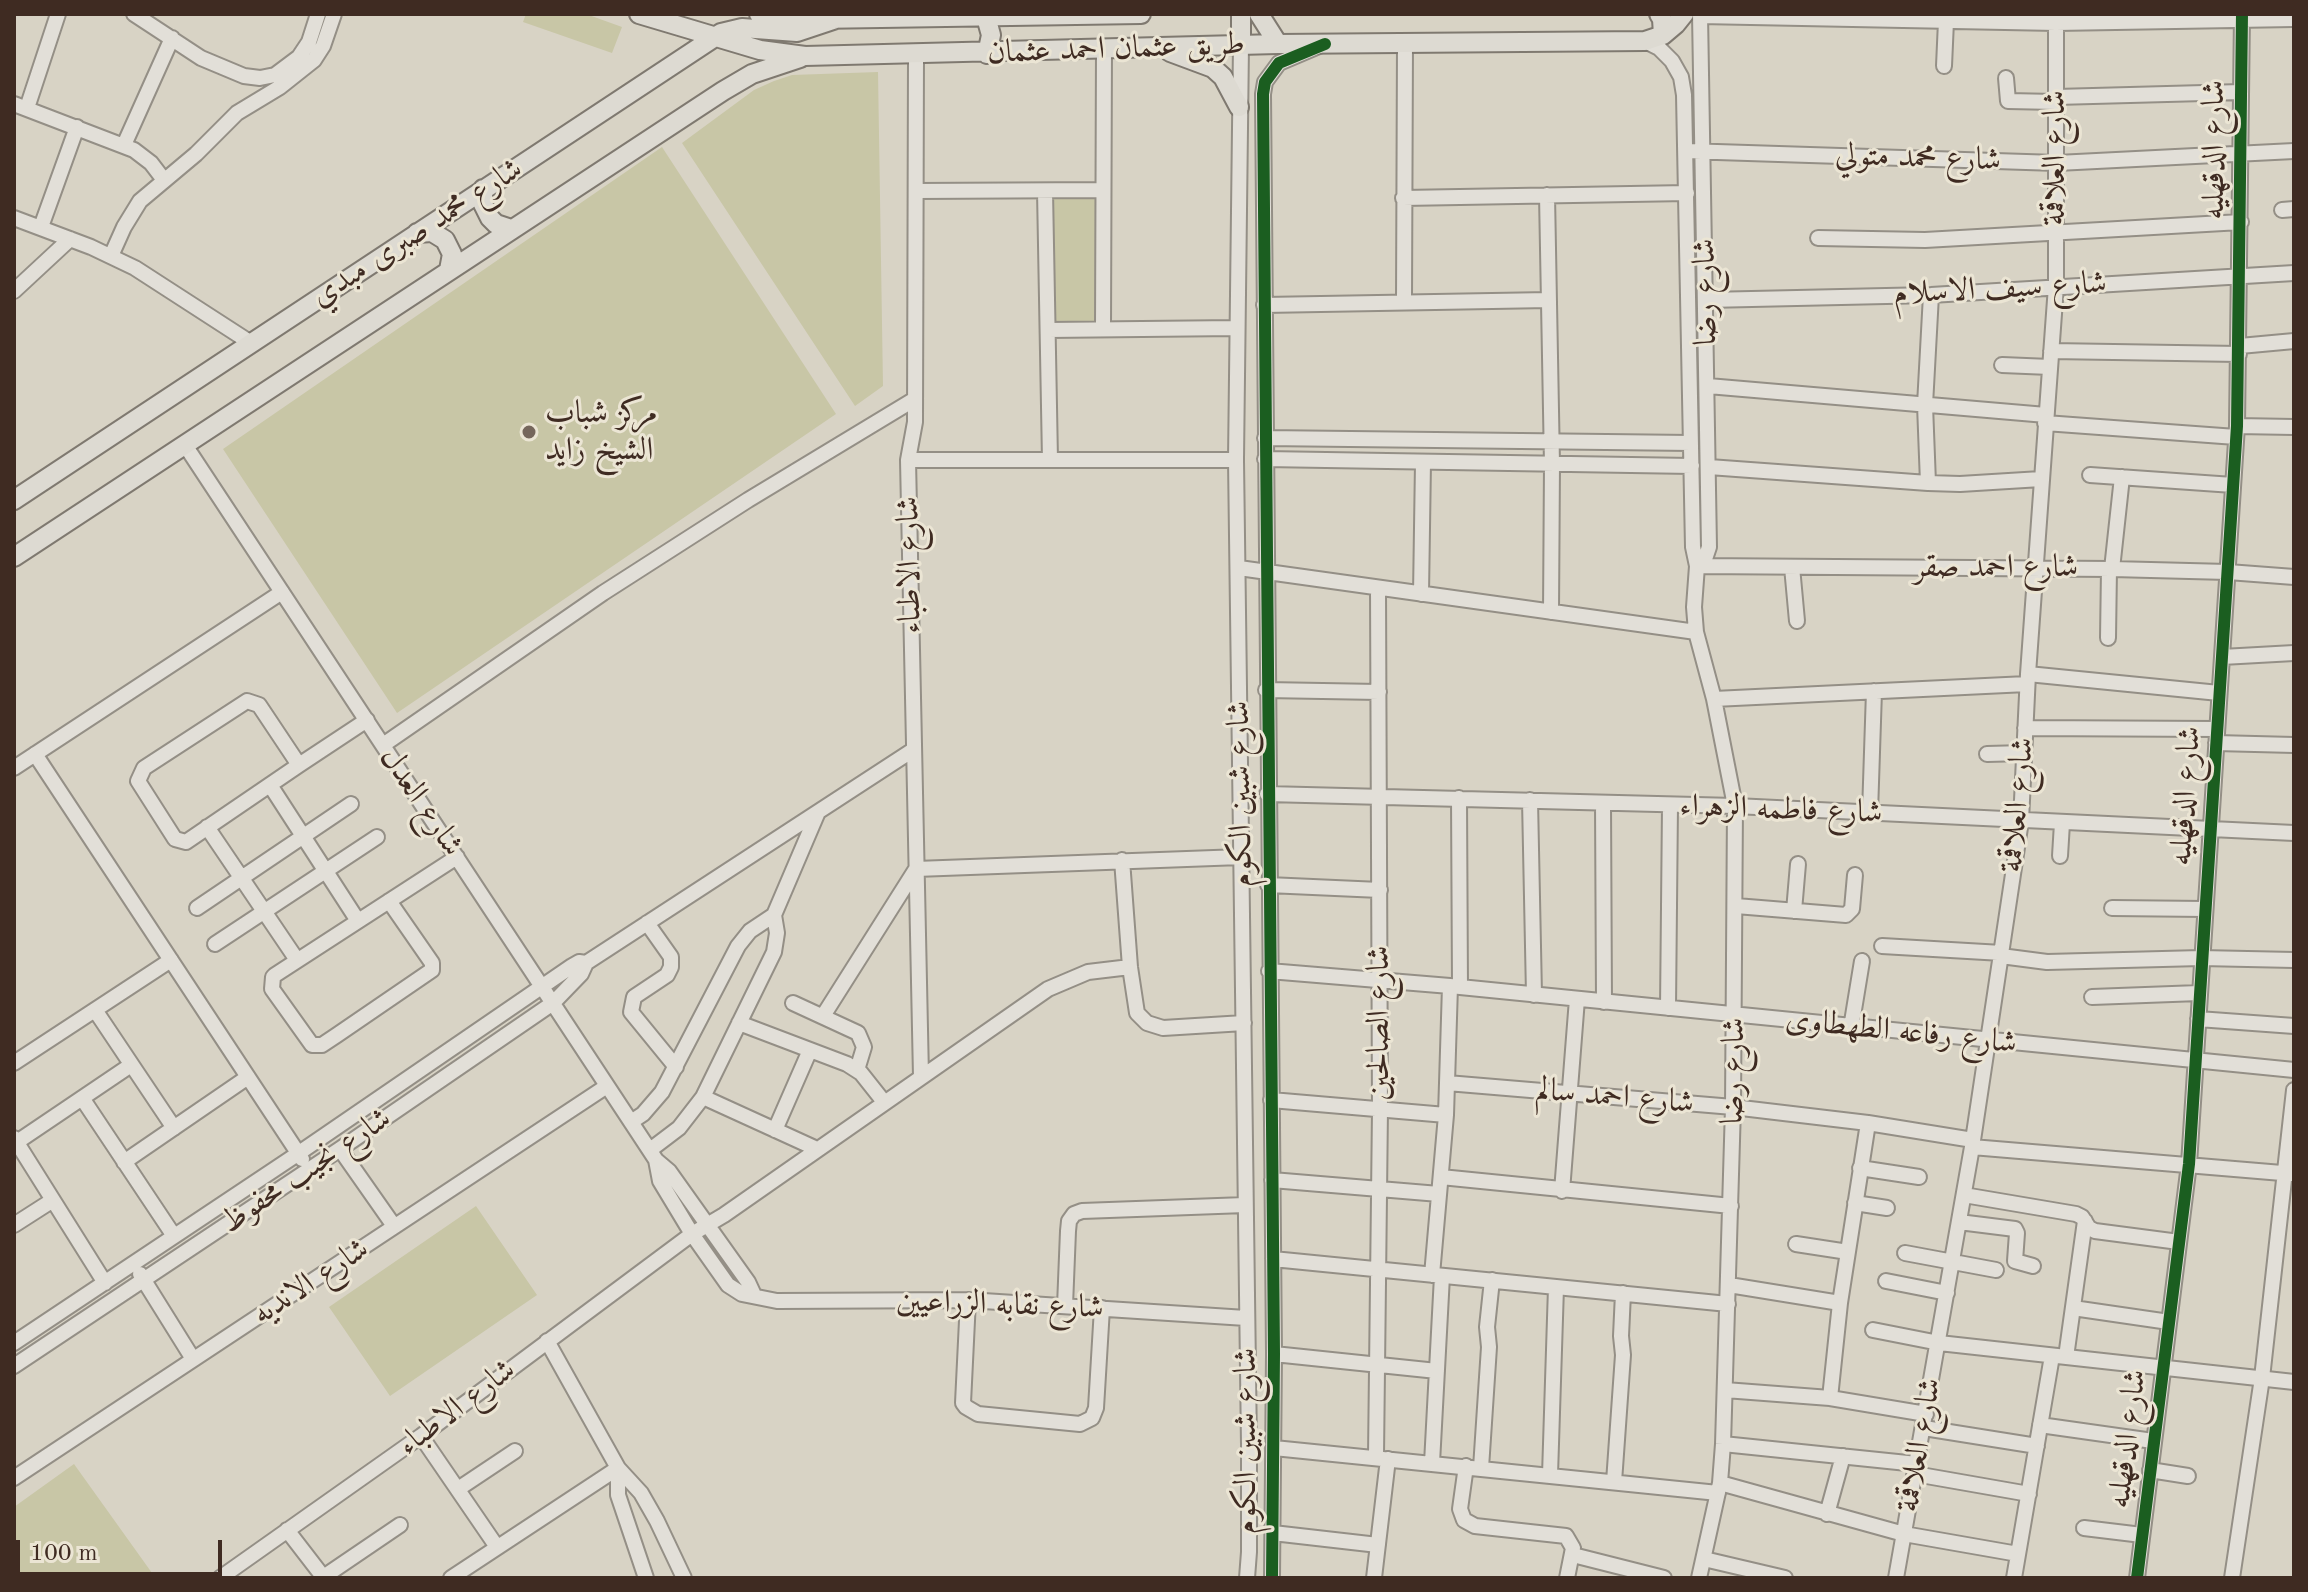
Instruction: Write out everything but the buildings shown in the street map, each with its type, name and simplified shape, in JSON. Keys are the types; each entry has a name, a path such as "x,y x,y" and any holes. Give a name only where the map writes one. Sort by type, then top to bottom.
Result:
{"main road":[{"name":"طريق عثمان احمد عثمان","path":"639,14 760,50 805,56 1654,38"},
{"name":"طريق عثمان احمد عثمان","path":"759,14 783,18 836,19 1141,14"},
{"path":"1241,14 1241,45"},
{"path":"1259,14 1278,44"},
{"path":"1654,38 1662,19 1659,14"},
{"path":"1654,38 1695,15"},
{"path":"986,17 991,35 987,54"},
{"name":"شارع محمد صبرى مبدي","path":"16,496 714,38 742,28 797,32 836,19"},
{"path":"1156,47 1213,68 1223,77 1239,107"},
{"name":"شارع محمد صبرى مبدي","path":"14,557 737,82 805,56"},
{"path":"483,189 486,212 496,224 511,229"},
{"path":"417,233 432,232 445,240 452,254 449,270"}],"street":[{"path":"58,14 20,106 124,145 143,156 164,180"},
{"path":"134,14 201,58 244,76 278,81"},
{"path":"278,81 305,50 318,14"},
{"path":"111,256 140,201 237,113 278,81 314,60 323,46 334,14"},
{"path":"1695,15 2056,23 2242,17 2294,19"},
{"name":"شارع رضا","path":"1695,15 1703,152 1709,467 1709,551 1697,566"},
{"name":"شارع الدقهليه","path":"2137,1578 2189,1164 2196,1061 2240,350 2242,17"},
{"path":"1944,66 1946,21"},
{"name":"شارع العلاقمة","path":"1896,1578 1964,1195 2021,821 2035,568 2056,286 2056,23"},
{"path":"124,145 172,38"},
{"name":"شارع رضا","path":"1654,38 1681,77 1684,95 1693,551 1697,566 1693,594 1696,632 1714,699 1735,806 1735,1016 1723,1444 1719,1488 1699,1578"},
{"path":"1404,302 1405,43"},
{"name":"شارع شبين الكوم","path":"1272,1578 1274,1354 1263,94 1265,82 1279,63 1325,44"},
{"name":"شارع شبين الكوم","path":"1241,45 1236,460 1244,1023 1247,1578"},
{"path":"1103,329 1104,48"},
{"name":"شارع الاطباء","path":"916,55 915,422 908,460 921,1076"},
{"path":"2006,78 2008,101 2241,92"},
{"path":"41,227 77,127"},
{"name":"شارع محمد متولي","path":"1686,151 2057,163 2294,151"},
{"path":"916,191 1103,190"},
{"path":"1045,191 1050,460"},
{"path":"1403,198 1687,193"},
{"path":"1547,195 1552,441 1551,612"},
{"path":"14,218 111,256 156,280 251,343"},
{"path":"1818,238 1925,240 2241,222"},
{"path":"14,291 70,239"},
{"name":"شارع سيف الاسلام","path":"1707,300 1931,295 2294,273"},
{"path":"1928,483 1925,405 1931,295"},
{"path":"1264,305 1549,300"},
{"path":"1048,330 1236,328"},
{"path":"2051,351 2240,350 2294,341"},
{"path":"2002,365 2050,367"},
{"path":"1708,386 2046,419 2236,432 2294,427"},
{"path":"383,745 603,593 748,500 915,399"},
{"path":"1265,438 1691,443"},
{"name":"شارع العدل","path":"185,445 653,1155 669,1171 708,1225 754,1295"},
{"path":"1265,459 1692,466"},
{"path":"908,460 1236,460"},
{"path":"1421,594 1423,462"},
{"path":"1709,467 1928,483 2041,479"},
{"path":"2090,475 2233,485"},
{"path":"2108,638 2111,569 2122,477"},
{"name":"شارع احمد صقر","path":"1697,566 2111,569 2294,577"},
{"path":"1792,567 1797,621"},
{"path":"1239,568 1696,632"},
{"name":"شارع الصالحين","path":"1374,1578 1382,1458 1378,1364 1378,588"},
{"path":"14,768 282,592"},
{"path":"2222,657 2294,653"},
{"path":"1714,699 2028,679 2219,693"},
{"path":"1266,690 1379,692"},
{"path":"1870,813 1874,691"},
{"path":"299,765 259,705 247,701 141,771 138,777 139,784 175,839 186,842 367,720"},
{"path":"2025,728 2216,736 2294,745"},
{"name":"شارع نجيب محفوظ","path":"14,1366 553,1003 581,974 586,963 913,750"},
{"path":"1987,754 2024,753"},
{"path":"35,754 309,1169"},
{"path":"270,785 358,921"},
{"name":"شارع فاطمه الزهراء","path":"1267,794 1735,806 2294,833"},
{"path":"1432,1463 1437,1371 1439,1194 1455,987 1459,798"},
{"path":"1530,800 1534,995"},
{"path":"1603,803 1604,1002"},
{"path":"197,908 351,804"},
{"path":"1668,1008 1670,805"},
{"path":"653,1155 703,1097 774,952 777,933 774,915 818,812"},
{"path":"2060,856 2062,823"},
{"path":"207,827 297,960"},
{"path":"215,944 377,837"},
{"path":"389,901 432,963 432,970 322,1045 312,1045 272,989 273,977 297,960 457,857"},
{"path":"823,1016 916,869 1241,857"},
{"path":"1122,860 1130,967 1137,1013 1147,1023 1163,1028 1244,1023"},
{"path":"1794,911 1798,864"},
{"path":"1736,906 1849,914 1855,875"},
{"path":"1268,885 1380,890"},
{"path":"2112,908 2205,909"},
{"path":"631,1122 653,1104 676,1067 738,946 750,931 774,915"},
{"path":"647,923 671,957 671,967 667,975 634,997 631,1012 676,1067"},
{"path":"1882,946 2002,954 2047,962 2201,958 2294,960"},
{"path":"14,1063 171,960"},
{"path":"1851,1028 1862,961"},
{"name":"شارع نجيب محفوظ","path":"14,1343 299,1153 575,963 586,963"},
{"name":"شارع الاطباء","path":"220,1578 421,1436 692,1234 1061,982 1088,972 1130,967"},
{"name":"شارع رفاعه الطهطاوى","path":"1269,971 2294,1070"},
{"path":"2092,997 2199,993"},
{"path":"1562,1191 1577,999"},
{"path":"793,1003 853,1030 861,1038 864,1052 857,1070"},
{"path":"95,1010 174,1128"},
{"path":"2198,1019 2294,1026"},
{"path":"739,1023 857,1070 884,1102"},
{"path":"775,1130 810,1050"},
{"path":"105,1283 15,1140 131,1065"},
{"path":"124,1162 248,1077"},
{"name":"شارع احمد سالم","path":"1447,1083 1733,1107 1868,1123 1972,1144 2290,1173"},
{"name":"شارع الانديه","path":"14,1478 607,1086"},
{"path":"2232,1578 2290,1173 2294,1090"},
{"path":"703,1097 817,1149"},
{"path":"82,1098 174,1236"},
{"path":"1271,1100 1446,1115"},
{"path":"1830,1398 1840,1303 1868,1123"},
{"path":"340,1149 394,1226"},
{"name":"شارع العدل","path":"653,1155 660,1181 692,1234 732,1289 754,1295"},
{"path":"1860,1168 1919,1177"},
{"path":"1441,1177 1731,1206"},
{"path":"1272,1180 1439,1194"},
{"path":"1964,1195 2076,1214 2095,1231 2179,1242"},
{"path":"14,1225 53,1200"},
{"path":"1855,1203 1887,1208"},
{"path":"1065,1306 1068,1231 1074,1214 1082,1211 1245,1205"},
{"path":"2014,1578 2040,1425 2073,1308 2085,1221"},
{"path":"1959,1222 2015,1229 2015,1261 2033,1266"},
{"path":"1796,1244 1848,1252"},
{"path":"1905,1253 1996,1270"},
{"path":"1273,1259 1728,1304"},
{"path":"134,1264 193,1359"},
{"path":"1492,1280 1487,1327 1489,1347 1473,1467 1460,1509 1464,1520 1475,1526 1559,1534 1571,1541 1573,1555 1567,1578"},
{"path":"1886,1281 1947,1293"},
{"path":"1729,1285 1840,1303"},
{"path":"1550,1475 1556,1287"},
{"path":"1614,1482 1623,1355 1623,1293"},
{"name":"شارع نقابه الزراعيين","path":"754,1295 785,1301 968,1300 1246,1318"},
{"path":"968,1300 963,1403 966,1407 978,1414 1080,1424 1092,1418 1096,1408 1102,1308"},
{"path":"2073,1308 2169,1322"},
{"path":"1873,1330 1939,1343 2294,1382"},
{"path":"547,1341 618,1468 641,1493 684,1578"},
{"path":"1274,1354 1437,1371"},
{"path":"1725,1390 1830,1398 2037,1446"},
{"path":"2040,1425 2153,1441"},
{"path":"421,1436 497,1547"},
{"path":"1723,1444 1843,1456 2029,1494"},
{"path":"1274,1448 1614,1482 1719,1488 1794,1502 1904,1534 2018,1554"},
{"path":"458,1489 515,1451"},
{"path":"1827,1514 1843,1456"},
{"path":"451,1578 618,1468"},
{"path":"618,1468 618,1495 646,1578"},
{"path":"2150,1470 2188,1476"},
{"path":"287,1530 323,1578 400,1525"},
{"path":"2084,1528 2142,1535"},
{"path":"1273,1533 1378,1545"},
{"path":"1573,1555 1664,1578"},
{"path":"1704,1559 1785,1578"}],"shaded area":[{"path":"526,14 586,14 622,27 612,53 523,22"},
{"path":"878,72 883,386 855,406 682,143 754,90 774,81 792,75"},
{"name":"مركز شباب الشيخ زايد","path":"662,147 836,414 397,713 223,449"},
{"path":"1100,192 1101,327 1049,327 1047,194"},
{"path":"476,1206 537,1295 390,1396 329,1307"},
{"path":"74,1464 152,1573 146,1578 14,1578 14,1507"}],"cycle path":[{"path":"2137,1578 2189,1164 2237,426 2242,14"},
{"path":"1272,1578 1274,1354 1263,94 1265,82 1279,63 1325,44"}],"place":[{"name":"مركز شباب الشيخ زايد","path":"529,432"}]}
